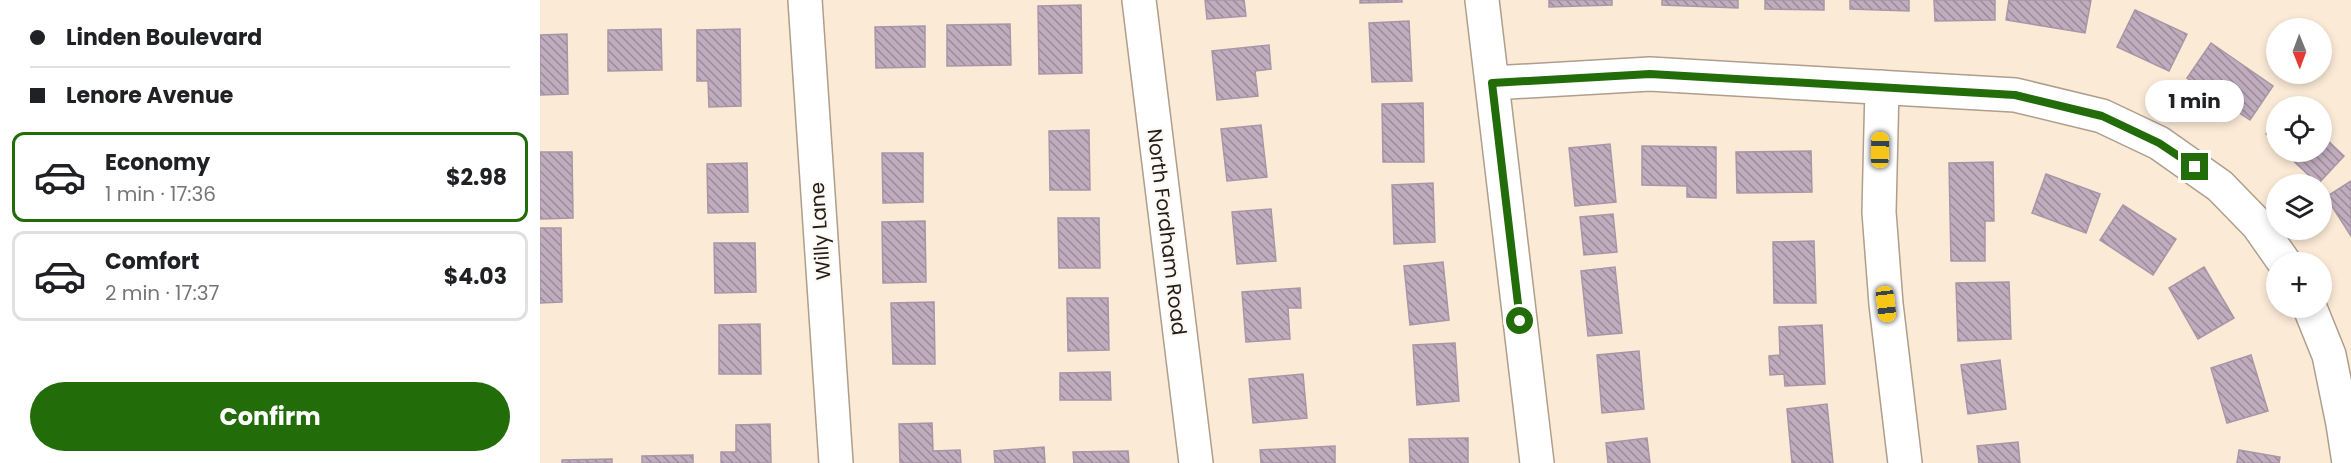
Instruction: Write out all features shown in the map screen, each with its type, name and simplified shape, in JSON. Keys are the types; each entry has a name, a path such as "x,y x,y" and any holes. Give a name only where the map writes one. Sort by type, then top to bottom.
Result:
{"street":[{"name":"Willy Lane","path":"805,0 836,463"},
{"name":"North Fordham Road","path":"1139,0 1196,463"},
{"path":"1482,0 1537,463"},
{"path":"1492,83 1650,74 2015,95 2102,116 2159,143 2220,186 2258,225 2277,252"},
{"path":"1882,87 1879,212 1886,304 1905,463"},
{"path":"2314,318 2329,355 2349,463"}],"building":[{"path":"1205,0 1244,0 1246,16 1207,19"},
{"path":"1360,0 1402,0 1402,2 1360,3"},
{"path":"1549,0 1612,0 1612,5 1549,7"},
{"path":"1662,0 1738,0 1738,8 1662,5"},
{"path":"1765,0 1824,0 1824,10 1765,9"},
{"path":"1850,0 1909,0 1909,11 1850,9"},
{"path":"1934,0 1995,0 1995,20 1935,21"},
{"path":"2009,0 2091,0 2085,33 2006,20"},
{"path":"1081,5 1082,73 1039,74 1038,6"},
{"path":"2135,10 2187,34 2169,71 2117,47"},
{"path":"1409,21 1412,81 1372,82 1369,23"},
{"path":"1010,24 1011,65 947,66 947,25"},
{"path":"925,26 925,67 876,68 875,27"},
{"path":"661,29 662,70 608,71 608,30"},
{"path":"740,29 741,106 709,107 708,81 697,81 697,30"},
{"path":"567,34 568,94 540,95 540,35"},
{"path":"2211,43 2266,81 2266,84 2273,86 2250,120 2187,78"},
{"path":"1269,45 1271,69 1255,71 1258,96 1217,100 1212,51"},
{"path":"1423,103 1424,162 1383,162 1382,104"},
{"path":"1261,125 1267,177 1227,181 1221,129"},
{"path":"1089,130 1090,190 1050,190 1049,131"},
{"path":"1610,144 1616,202 1575,206 1569,148"},
{"path":"2332,145 2344,156 2327,174 2307,174 2295,162 2332,162"},
{"path":"1642,146 1716,147 1716,198 1687,197 1687,186 1642,185"},
{"path":"1811,151 1812,192 1737,193 1736,152"},
{"path":"540,152 572,152 573,218 540,219"},
{"path":"882,153 923,153 923,202 883,203"},
{"path":"1993,162 1994,221 1985,221 1985,261 1951,261 1949,163"},
{"path":"747,163 748,212 708,213 707,164"},
{"path":"2046,174 2100,194 2086,233 2032,213"},
{"path":"2351,181 2351,236 2332,206 2332,193"},
{"path":"1433,183 1435,242 1394,244 1392,185"},
{"path":"2123,205 2176,239 2153,275 2100,240"},
{"path":"1271,209 1276,261 1237,264 1232,212"},
{"path":"1613,214 1617,252 1584,255 1580,217"},
{"path":"1058,218 1099,218 1100,268 1059,268"},
{"path":"925,221 926,282 883,283 882,222"},
{"path":"540,228 561,228 562,302 540,303"},
{"path":"1814,241 1816,303 1774,303 1773,242"},
{"path":"714,243 755,243 756,292 715,293"},
{"path":"1443,262 1449,320 1410,325 1404,266"},
{"path":"1615,267 1622,333 1588,336 1581,271"},
{"path":"2204,267 2234,318 2198,339 2169,288"},
{"path":"2009,282 2011,339 1958,341 1956,283"},
{"path":"1300,288 1301,308 1288,308 1290,339 1246,342 1242,292"},
{"path":"1067,298 1108,298 1109,350 1068,351"},
{"path":"934,302 935,364 893,364 891,303"},
{"path":"760,324 761,374 719,374 719,325"},
{"path":"1822,325 1825,384 1785,386 1784,374 1770,375 1769,356 1780,355 1779,327"},
{"path":"1455,343 1459,401 1417,405 1413,345"},
{"path":"1639,351 1644,409 1602,413 1597,355"},
{"path":"2251,355 2268,411 2227,423 2211,368"},
{"path":"2000,360 2006,409 1968,414 1961,365"},
{"path":"1110,372 1111,400 1060,400 1060,373"},
{"path":"1303,374 1307,418 1253,423 1249,379"},
{"path":"1827,404 1833,463 1792,463 1787,409"},
{"path":"932,423 933,451 960,450 961,463 900,463 899,424"},
{"path":"770,424 771,463 721,463 721,452 736,452 736,425"},
{"path":"1468,438 1468,463 1410,463 1409,439"},
{"path":"1647,438 1650,463 1608,463 1606,443"},
{"path":"2018,442 2020,463 1979,463 1977,446"},
{"path":"1335,446 1335,463 1261,463 1260,450"},
{"path":"1044,447 1045,463 995,463 994,451"},
{"path":"2239,450 2280,457 2279,463 2237,463"},
{"path":"1128,451 1129,463 1074,463 1073,452"},
{"path":"693,455 693,463 642,463 642,456"},
{"path":"612,459 612,463 562,463 562,460"}],"route":[{"path":"1520,321 1492,83 1650,74 2015,95 2102,116 2159,143 2195,167"}]}
